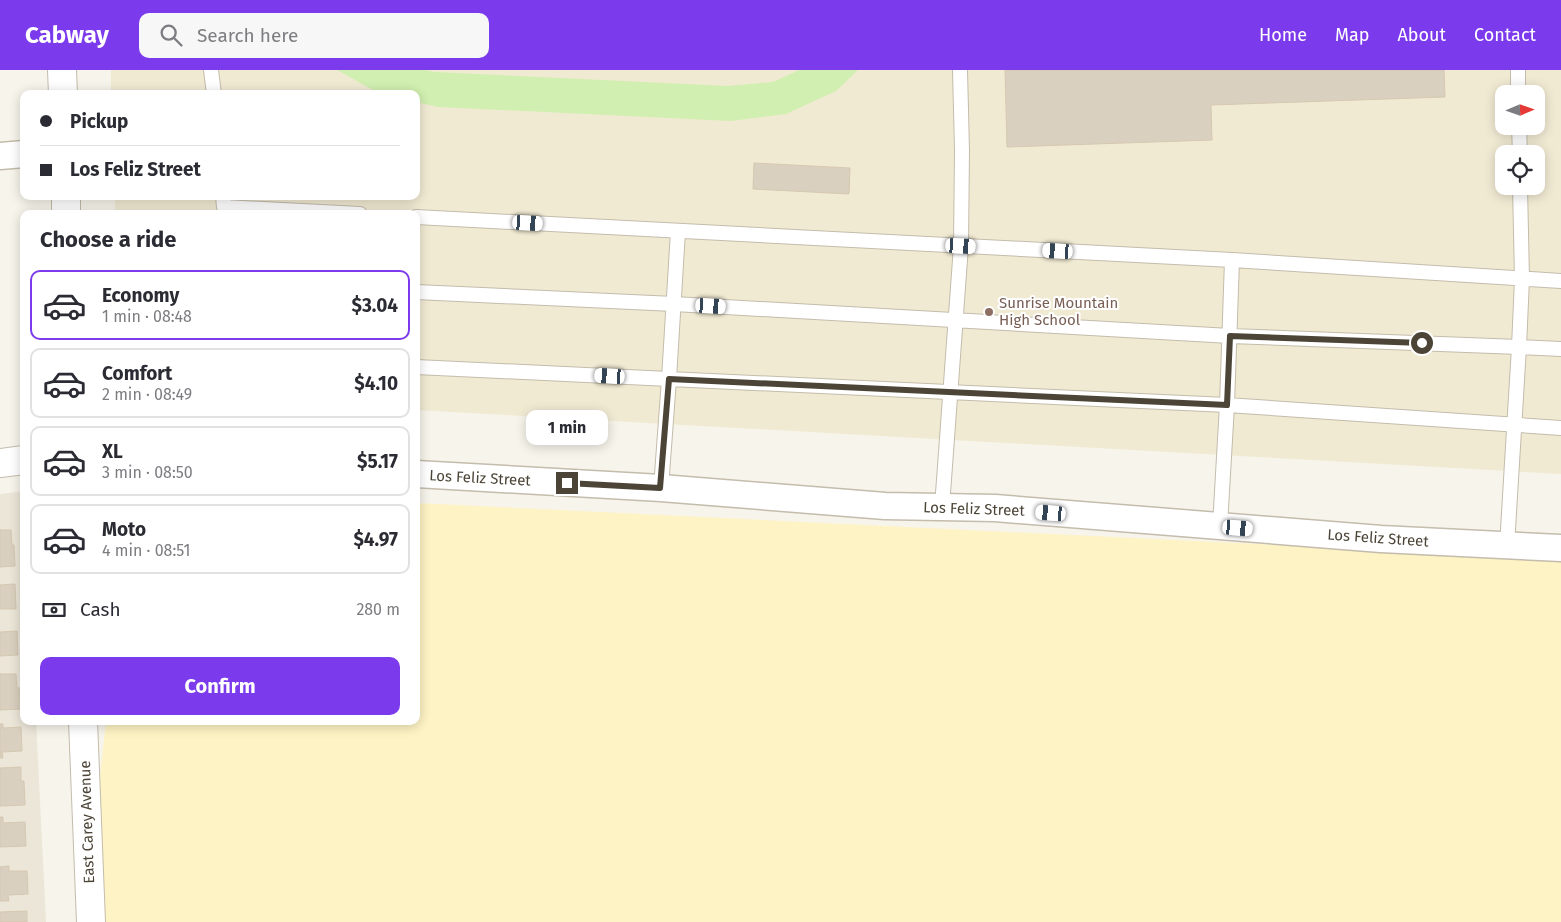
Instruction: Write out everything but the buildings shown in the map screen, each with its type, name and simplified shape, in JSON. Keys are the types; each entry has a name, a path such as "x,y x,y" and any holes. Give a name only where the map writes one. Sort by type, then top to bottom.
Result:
{"street":[{"path":"62,70 62,90"},
{"path":"0,156 20,154"},
{"path":"0,463 20,460"},
{"name":"Los Feliz Street","path":"420,474 660,488 885,506 995,508 1381,539 1561,548"},
{"name":"East Carey Avenue","path":"83,725 91,922"}],"lane":[{"path":"211,70 214,90"},
{"path":"942,507 961,246 962,150 960,70"},
{"path":"1518,70 1518,85"},
{"path":"1507,546 1522,279 1520,195"},
{"path":"224,206 292,210"},
{"path":"420,217 1232,260 1561,281"},
{"path":"660,488 678,231"},
{"path":"1220,526 1227,405 1232,260"},
{"path":"420,292 674,304 1230,336 1561,349"},
{"path":"420,366 1227,405 1561,428"}],"shaded area":[{"name":"Sunrise Mountain High School","path":"111,70 1561,70 1561,474 420,410 420,210 115,210 115,200 420,200 420,90 111,90"},
{"path":"20,492 20,725 36,725 46,922 0,922 0,494"}],"green space":[{"path":"337,70 426,70 435,72 728,86 773,82 799,70 858,70 836,91 786,114 731,121 438,107 420,103 420,90 373,90"}],"sand":[{"path":"420,503 1561,559 1561,922 104,922 97,807 106,725 420,725"}],"place":[{"name":"Sunrise Mountain High School","path":"989,312"}],"route":[{"path":"567,483 660,488 669,379 1227,405 1230,336 1422,343"}]}
